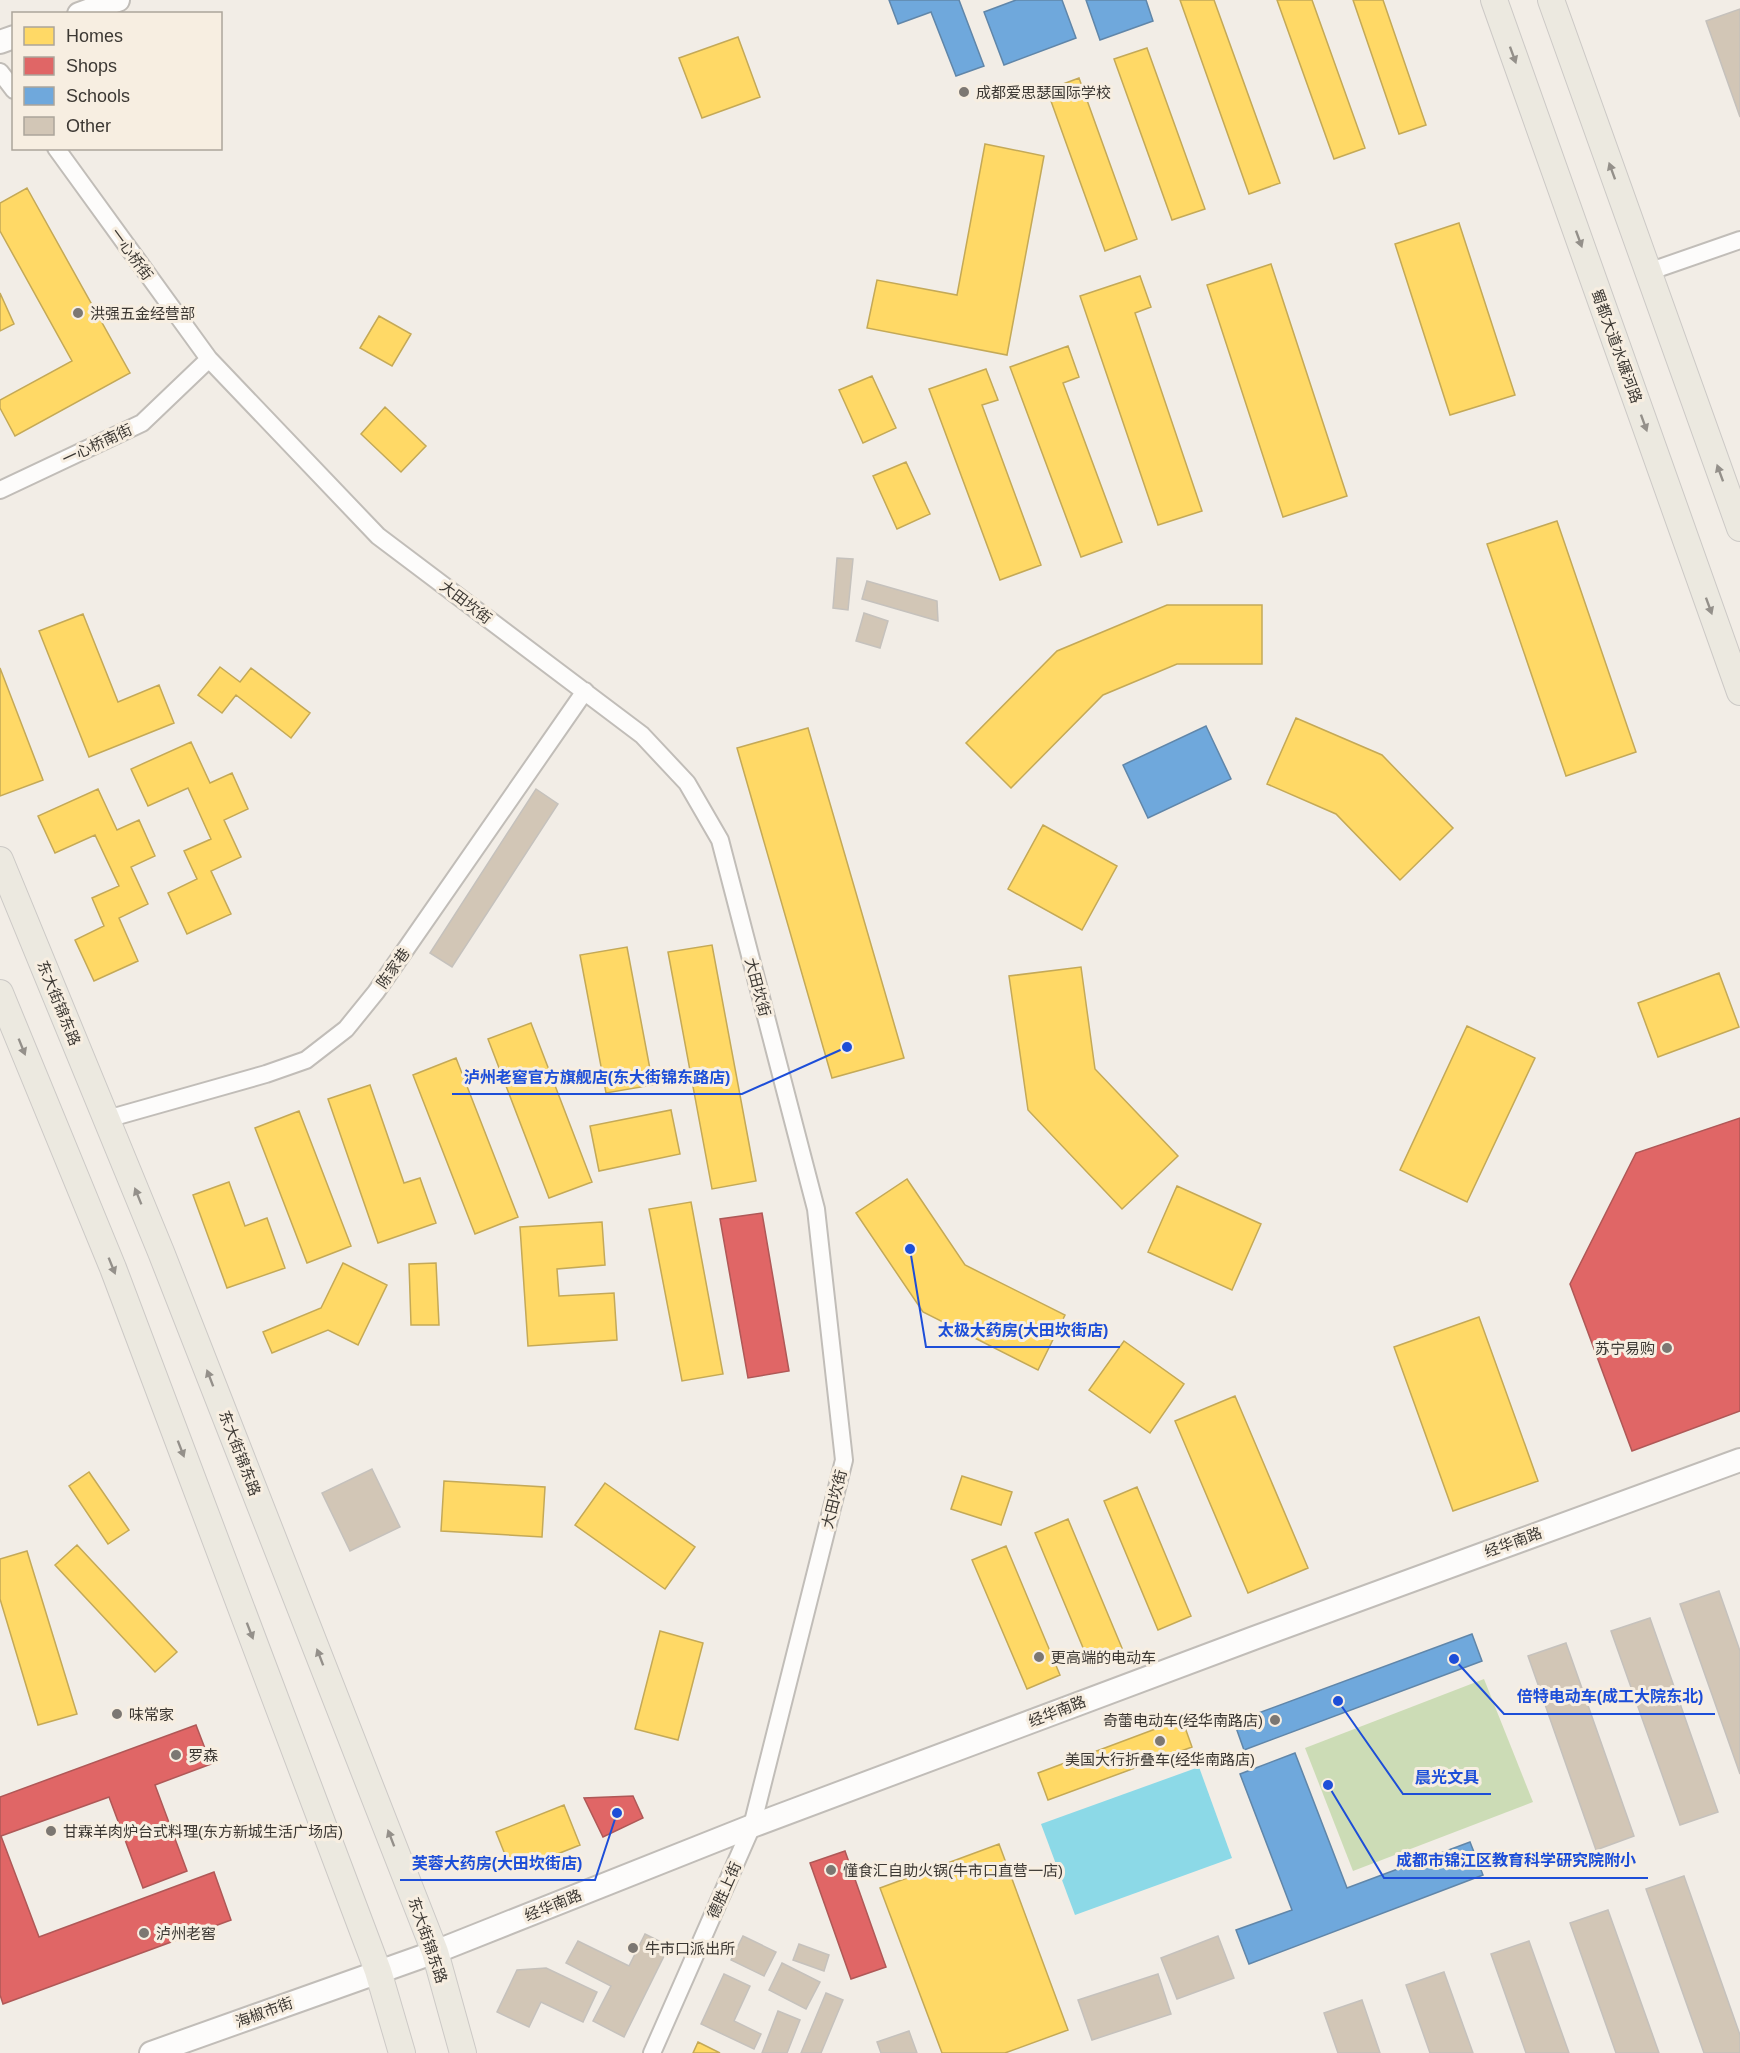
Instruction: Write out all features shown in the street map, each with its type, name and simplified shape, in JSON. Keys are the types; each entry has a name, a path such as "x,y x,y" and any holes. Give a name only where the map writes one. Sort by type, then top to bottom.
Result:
{"main road":[{"name":"蜀都大道水碾河路","path":"1494,0 1740,692"},
{"path":"1551,0 1740,528"},
{"name":"东大街锦东路","path":"0,860 161,1252 435,1952 462,2053"},
{"path":"0,993 113,1268 378,1971 402,2053"}],"street":[{"path":"85,12 118,0"},
{"path":"0,72 12,87"},
{"name":"一心桥街","path":"57,150 209,359"},
{"path":"1648,272 1740,240"},
{"name":"一心桥南街","path":"0,490 142,423 209,359"},
{"name":"大田坎街","path":"209,359 378,536 642,735 687,783 720,840 816,1209 844,1460 752,1826"},
{"name":"陈家巷","path":"107,1119 266,1074 306,1060 346,1029 376,992 585,691"},
{"name":"经华南路","path":"378,1971 435,1952 752,1826 1288,1625 1740,1460"},
{"name":"德胜上街","path":"652,2053 752,1826"},
{"name":"海椒市街","path":"151,2053 378,1971"}],"green space":[{"path":"1484,1679 1533,1802 1353,1871 1305,1748"}],"water":[{"path":"1199,1767 1232,1858 1075,1915 1041,1824"}],"building: Homes":[{"path":"1180,0 1214,0 1280,183 1249,194"},
{"path":"1277,0 1312,0 1365,148 1334,159"},
{"path":"1353,0 1383,0 1426,125 1399,134"},
{"path":"738,37 760,97 702,118 679,58"},
{"path":"1147,48 1205,209 1172,220 1114,59"},
{"path":"1079,78 1137,239 1105,251 1047,90"},
{"path":"985,144 1044,156 1007,355 867,328 877,280 957,295"},
{"path":"27,188 130,373 15,436 0,408 0,400 72,361 0,231 0,203"},
{"path":"1459,223 1515,395 1450,415 1395,244"},
{"path":"1271,264 1347,496 1283,517 1207,285"},
{"path":"1140,276 1151,307 1135,313 1202,511 1158,525 1080,296"},
{"path":"0,293 14,324 0,331"},
{"path":"379,316 411,334 392,366 360,348"},
{"path":"1068,346 1079,377 1063,383 1122,542 1081,557 1010,367"},
{"path":"986,369 998,400 982,405 1041,565 1000,580 929,389"},
{"path":"872,376 896,428 863,443 839,390"},
{"path":"385,407 426,446 401,472 361,434"},
{"path":"906,462 930,514 897,529 873,476"},
{"path":"1557,521 1636,752 1566,776 1487,544"},
{"path":"1167,605 1262,605 1262,664 1177,664 1103,695 1011,788 966,743 1057,651"},
{"path":"83,614 118,702 159,685 174,723 89,757 39,631"},
{"path":"220,667 240,682 251,668 310,713 291,738 236,695 222,713 198,695"},
{"path":"0,668 43,780 0,796"},
{"path":"1296,718 1382,755 1453,828 1400,880 1336,814 1267,784"},
{"path":"808,728 904,1058 832,1078 737,748"},
{"path":"191,742 210,783 232,773 248,809 224,820 241,857 211,871 231,914 187,934 168,893 197,879 184,851 211,839 188,788 148,806 131,769"},
{"path":"98,789 117,830 139,820 155,856 131,867 148,904 119,918 138,961 94,981 75,940 104,926 92,898 119,886 95,835 55,853 38,816"},
{"path":"1043,825 1117,866 1082,930 1008,889"},
{"path":"712,945 756,1181 712,1189 668,952"},
{"path":"627,947 653,1085 606,1093 580,955"},
{"path":"1081,967 1095,1069 1178,1156 1122,1209 1028,1110 1009,976"},
{"path":"1719,973 1739,1027 1658,1057 1638,1003"},
{"path":"531,1023 592,1182 549,1198 488,1039"},
{"path":"1467,1026 1535,1058 1467,1202 1400,1170"},
{"path":"456,1058 518,1217 475,1234 413,1075"},
{"path":"370,1085 404,1183 420,1178 436,1223 378,1243 328,1099"},
{"path":"671,1110 680,1154 599,1171 590,1126"},
{"path":"299,1111 351,1246 307,1263 255,1128"},
{"path":"907,1179 965,1265 1065,1315 1038,1370 923,1312 856,1213"},
{"path":"229,1182 245,1226 267,1218 285,1268 227,1288 193,1195"},
{"path":"1177,1186 1261,1224 1232,1290 1148,1252"},
{"path":"691,1202 723,1374 682,1381 649,1209"},
{"path":"602,1222 605,1265 557,1269 559,1296 614,1293 617,1340 528,1346 520,1227"},
{"path":"343,1263 387,1285 358,1345 328,1330 272,1353 263,1332 321,1308"},
{"path":"436,1263 439,1325 411,1325 409,1264"},
{"path":"1479,1317 1538,1481 1453,1511 1394,1347"},
{"path":"1124,1341 1184,1384 1150,1433 1089,1390"},
{"path":"1235,1396 1308,1568 1248,1593 1175,1421"},
{"path":"89,1472 129,1530 108,1544 69,1486"},
{"path":"962,1476 1012,1492 1001,1525 951,1509"},
{"path":"444,1481 545,1487 542,1537 441,1531"},
{"path":"605,1483 695,1547 665,1589 575,1525"},
{"path":"1137,1487 1191,1616 1158,1630 1104,1501"},
{"path":"1068,1519 1122,1648 1089,1662 1035,1533"},
{"path":"77,1545 177,1652 155,1672 55,1565"},
{"path":"1006,1546 1060,1675 1027,1689 972,1560"},
{"path":"27,1551 77,1714 38,1725 0,1599 0,1559"},
{"path":"660,1631 703,1643 678,1740 635,1729"},
{"path":"1182,1719 1192,1747 1048,1800 1038,1773"},
{"path":"564,1805 580,1845 512,1872 496,1832"},
{"path":"999,1844 1068,2030 1005,2053 942,2053 880,1888"},
{"path":"698,2042 720,2053 693,2053"}],"building: Shops":[{"name":"苏宁易购","path":"1740,1118 1740,1411 1632,1451 1570,1284 1636,1153"},
{"path":"762,1213 789,1371 748,1378 720,1219"},
{"path":"196,1725 211,1764 155,1785 187,1871 143,1888 109,1797 1,1836 39,1937 214,1872 231,1920 3,2004 0,1995 0,1797"},
{"path":"633,1796 643,1818 603,1837 584,1798"},
{"path":"845,1851 886,1967 851,1979 810,1863"}],"building: Schools":[{"path":"889,0 959,0 984,66 956,76 931,12 898,24"},
{"path":"1016,0 1062,0 1076,38 1004,65 984,12"},
{"path":"1086,0 1146,0 1153,21 1100,40"},
{"path":"1206,726 1231,779 1148,818 1123,765"},
{"path":"1472,1634 1482,1661 1244,1750 1234,1722"},
{"path":"1295,1753 1347,1888 1470,1842 1483,1875 1249,1964 1236,1930 1292,1910 1240,1774"}],"building: Other":[{"path":"1740,9 1740,117 1706,21"},
{"path":"837,558 853,559 848,610 833,608"},
{"path":"867,581 937,601 938,621 862,599"},
{"path":"864,613 888,621 880,648 856,641"},
{"path":"536,789 558,804 452,967 430,953"},
{"path":"372,1469 400,1527 350,1551 322,1493"},
{"path":"1719,1591 1740,1651 1740,1774 1680,1604"},
{"path":"1650,1618 1718,1812 1680,1825 1611,1631"},
{"path":"1566,1643 1634,1836 1596,1850 1528,1656"},
{"path":"1684,1876 1740,2035 1740,2053 1704,2053 1646,1889"},
{"path":"1608,1910 1659,2053 1616,2053 1570,1923"},
{"path":"645,1934 669,1946 624,2037 593,2021 611,1986 566,1963 578,1941 629,1966"},
{"path":"743,1936 776,1952 764,1976 731,1960"},
{"path":"1218,1936 1234,1978 1177,1999 1161,1958"},
{"path":"1529,1941 1569,2053 1526,2053 1491,1954"},
{"path":"799,1944 829,1955 824,1971 793,1960"},
{"path":"782,1963 820,1982 806,2009 769,1990"},
{"path":"546,1968 597,1992 583,2022 541,2002 529,2027 497,2012 517,1970"},
{"path":"1444,1972 1473,2053 1430,2053 1406,1985"},
{"path":"724,1974 750,1986 734,2021 761,2034 754,2049 701,2024"},
{"path":"1158,1974 1171,2014 1092,2040 1078,2000"},
{"path":"826,1993 843,2000 821,2053 801,2053"},
{"path":"1362,2000 1380,2053 1338,2053 1324,2013"},
{"path":"778,2011 800,2020 787,2053 762,2053"},
{"path":"909,2031 917,2053 881,2053 877,2042"}],"place":[{"name":"成都爱思瑟国际学校","path":"964,92"},
{"name":"洪强五金经营部","path":"78,313"},
{"name":"泸州老窖官方旗舰店(东大街锦东路店)","path":"847,1047"},
{"name":"太极大药房(大田坎街店)","path":"910,1249"},
{"name":"苏宁易购","path":"1667,1348"},
{"name":"更高端的电动车","path":"1039,1657"},
{"name":"倍特电动车(成工大院东北)","path":"1454,1659"},
{"name":"晨光文具","path":"1338,1701"},
{"name":"味常家","path":"117,1714"},
{"name":"奇蕾电动车(经华南路店)","path":"1275,1720"},
{"name":"美国大行折叠车(经华南路店)","path":"1160,1741"},
{"name":"罗森","path":"176,1755"},
{"name":"成都市锦江区教育科学研究院附小","path":"1328,1785"},
{"name":"芙蓉大药房(大田坎街店)","path":"617,1813"},
{"name":"甘霖羊肉炉台式料理(东方新城生活广场店)","path":"51,1831"},
{"name":"懂食汇自助火锅(牛市口直营一店)","path":"831,1870"},
{"name":"泸州老窖","path":"144,1933"},
{"name":"牛市口派出所","path":"633,1948"}]}
